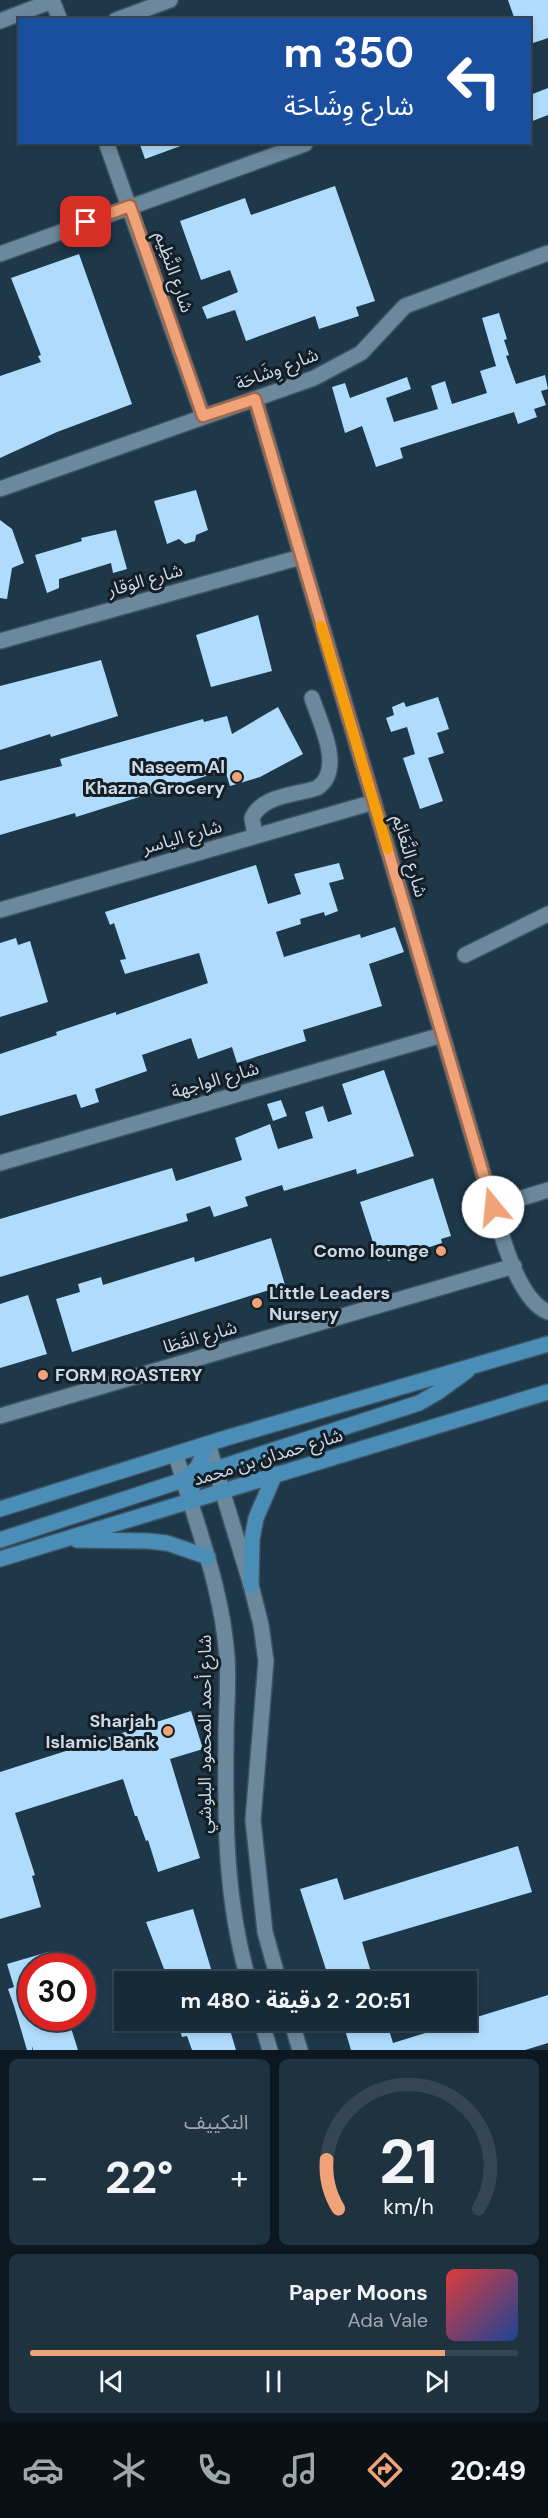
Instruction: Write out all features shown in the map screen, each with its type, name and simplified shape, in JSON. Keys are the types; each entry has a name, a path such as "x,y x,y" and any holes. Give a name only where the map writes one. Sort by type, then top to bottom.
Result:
{"main road":[{"name":"شارع حمدان بن محمد","path":"0,1509 208,1444 548,1344"},
{"path":"189,1502 192,1486 197,1478 216,1467 419,1402 447,1386 474,1366"},
{"name":"شارع حمدان بن محمد","path":"0,1559 548,1392"},
{"path":"0,1540 183,1480 197,1468 208,1444"},
{"path":"251,1585 252,1539 256,1518 275,1474"},
{"path":"62,1540 167,1543 208,1557"}],"street":[{"path":"0,21 52,0 59,18"},
{"path":"121,18 170,0"},
{"name":"شارع النَّظِيم","path":"107,144 203,416"},
{"path":"0,254 305,144"},
{"name":"شارع وِشَاحَة","path":"0,489 315,378 361,352 405,306 548,253"},
{"name":"شارع النَّعَائِم","path":"255,399 493,1207 514,1266 531,1299 548,1312"},
{"name":"شارع الوَقار","path":"0,641 301,557"},
{"path":"255,836 252,818 258,807 268,801 317,788 323,784 331,771 330,757 312,698"},
{"name":"شارع الياسر","path":"0,910 374,802"},
{"path":"465,955 548,914"},
{"name":"شارع الواجهة","path":"0,1163 442,1035"},
{"path":"493,1207 548,1190"},
{"name":"شارع القَطَا","path":"0,1416 514,1266"},
{"path":"208,1444 251,1585 261,1625 266,1661 253,1820 265,1932 276,1971"},
{"name":"شارع أحمد المحمود البلوشي","path":"176,1455 208,1557 223,1616 228,1660 225,1817 228,1875 247,1971"},
{"path":"264,2031 270,2050"},
{"path":"294,2031 300,2050"}],"building":[{"path":"508,0 548,0 548,38 531,44 531,18 514,18"},
{"path":"548,88 548,115 531,122 531,95"},
{"path":"140,144 186,144 145,159"},
{"path":"335,186 375,301 356,307 359,316 319,329 315,316 246,341 235,310 207,319 202,307 238,292 230,270 201,280 180,221 245,198 251,215"},
{"path":"79,254 132,404 57,432 0,458 0,376 41,362 38,356 41,355 11,278"},
{"path":"499,313 507,339 504,340 509,355 506,356 516,384 545,375 548,389 541,391 546,405 534,409 537,417 518,424 514,412 400,448 403,458 376,467 362,426 345,433 332,387 345,383 350,398 407,377 411,389 386,398 394,422 438,409 431,386 445,381 452,404 487,393 480,371 496,366 482,318"},
{"path":"196,490 208,530 196,535 195,541 185,544 179,539 167,544 154,501"},
{"path":"0,520 12,529 24,563 12,568 7,599 0,598"},
{"path":"116,530 127,569 113,573 111,563 59,579 59,588 47,593 35,555 82,541 81,538"},
{"path":"258,615 272,671 211,687 196,635"},
{"path":"101,660 118,716 0,750 0,686"},
{"path":"438,697 449,729 437,733 444,753 428,758 443,801 420,809 403,758 415,754 407,727 391,732 386,718 394,715 392,707 404,702 406,707"},
{"path":"278,707 303,754 260,777 230,786 225,770 76,817 75,813 0,835 0,781 62,766 60,759 203,719 204,722 227,716 232,734"},
{"path":"339,863 344,879 329,883 338,911 325,916 324,912 300,919 301,924 276,932 284,957 360,934 361,938 395,927 404,952 369,964 382,1006 303,1030 306,1041 237,1063 232,1047 198,1059 191,1038 142,1055 147,1071 95,1089 99,1102 81,1108 76,1094 0,1116 0,1054 57,1035 56,1032 116,1012 116,1015 208,983 199,953 125,974 120,960 126,959 114,923 110,925 105,912 256,865 268,904 301,894 294,874"},
{"path":"16,938 18,945 30,941 48,1002 0,1017 0,943"},
{"path":"384,1070 414,1156 357,1174 356,1169 284,1191 282,1185 245,1197 248,1206 214,1217 210,1206 186,1214 188,1221 0,1277 0,1219 172,1168 176,1181 242,1160 235,1138 270,1124 278,1149 313,1138 305,1112 323,1106 328,1122 352,1114 342,1084"},
{"path":"281,1100 287,1116 273,1121 267,1104"},
{"path":"433,1178 451,1236 441,1239 442,1243 388,1261 386,1256 378,1258 360,1202"},
{"path":"271,1238 285,1285 72,1352 56,1299 80,1292 78,1284 101,1277 103,1285 194,1257 195,1262"},
{"path":"28,1295 47,1354 0,1368 0,1304"},
{"path":"191,1711 203,1749 170,1759 200,1858 158,1872 148,1840 146,1841 137,1816 135,1816 123,1779 15,1813 35,1875 32,1876 41,1907 0,1919 0,1772"},
{"path":"518,1846 532,1892 362,1942 371,1971 326,1971 300,1889 337,1878 344,1900"},
{"path":"193,1909 212,1971 165,1971 146,1922"},
{"path":"18,1961 18,2020 8,1989 14,1987 7,1964"},
{"path":"548,1995 548,2043 525,2050 351,2050 345,2031 389,2031 393,2043 432,2031 477,2031 477,2017"},
{"path":"21,2031 72,2031 78,2050 33,2050 32,2046 32,2050 27,2050"},
{"path":"180,2031 230,2031 236,2050 192,2050 187,2036 182,2037"}],"slow traffic":[{"path":"321,626 388,849"}],"place":[{"name":"Naseem Al Khazna Grocery","path":"237,777"},
{"name":"Como lounge","path":"441,1251"},
{"name":"Little Leaders Nursery","path":"257,1303"},
{"name":"FORM ROASTERY","path":"43,1375"},
{"name":"Sharjah Islamic Bank","path":"168,1731"}],"route":[{"path":"86,222 130,206 203,416 255,399 493,1207"}]}
